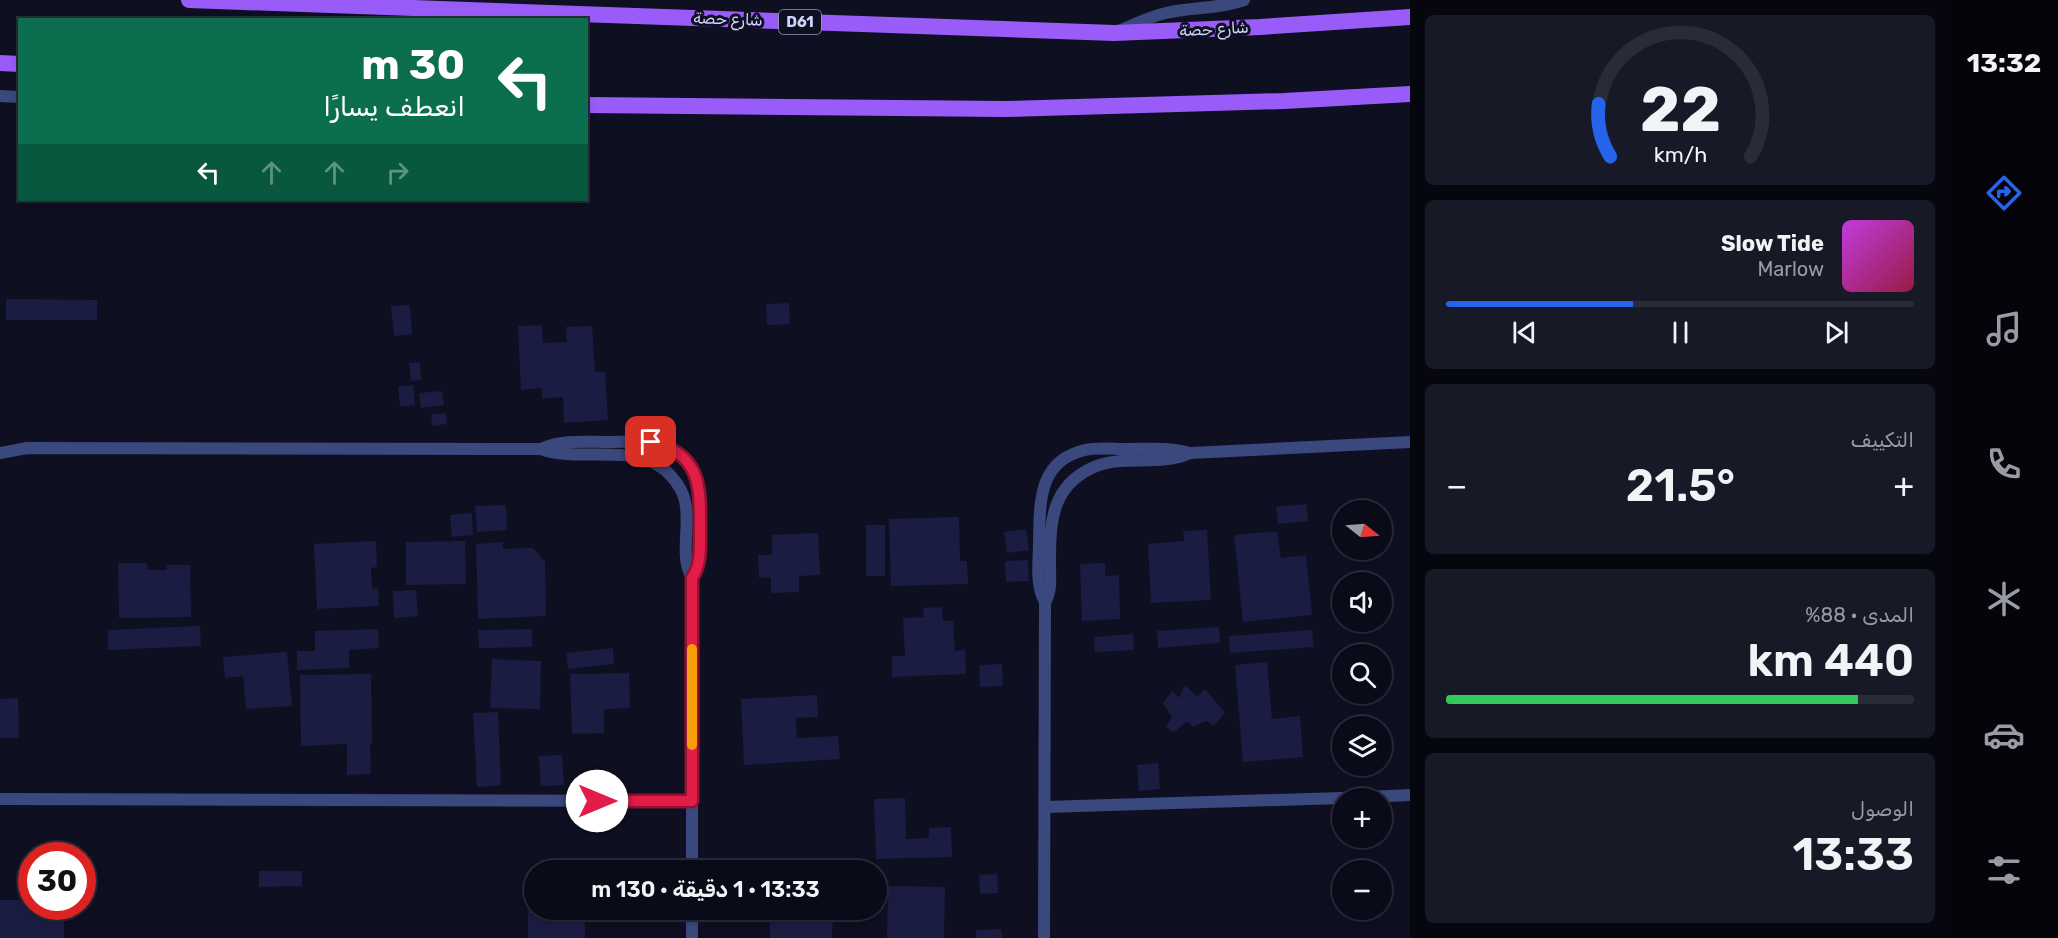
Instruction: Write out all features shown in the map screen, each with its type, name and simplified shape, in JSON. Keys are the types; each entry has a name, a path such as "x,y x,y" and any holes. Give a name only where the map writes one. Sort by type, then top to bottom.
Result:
{"main road":[{"name":"شارع حصة","path":"189,0 1114,33 1260,27 1410,17"},
{"path":"0,63 18,64"},
{"path":"588,105 1006,109 1284,101 1410,94"}],"street":[{"path":"1114,33 1140,21 1168,13 1231,5 1245,0"},
{"path":"0,96 18,98"},
{"path":"541,449 561,443 651,442 666,445 679,453 690,464 697,478 700,493 699,558 692,578"},
{"path":"1044,938 1045,602 1039,586 1040,504 1046,479 1053,469 1073,454 1086,450 1166,449 1190,453 1410,442"},
{"path":"0,453 27,448 541,449 560,454 635,456 656,464 678,484 685,498 687,513 687,561 692,578 692,860"},
{"path":"1045,602 1050,585 1052,516 1064,490 1074,479 1099,465 1113,462 1168,460 1190,453"},
{"path":"1392,796 1410,795"},
{"path":"1045,807 1332,798"},
{"path":"0,799 692,801"},
{"path":"692,920 692,938"}],"building":[{"path":"6,299 97,300 97,320 6,320"},
{"path":"789,303 790,324 767,325 766,304"},
{"path":"410,305 412,334 394,336 391,306"},
{"path":"542,325 543,343 567,342 566,327 592,326 595,372 605,372 608,420 564,423 563,397 542,399 542,388 521,390 518,326"},
{"path":"420,362 421,380 411,381 409,363"},
{"path":"413,385 415,405 400,407 398,387"},
{"path":"442,391 444,405 421,408 419,393"},
{"path":"446,413 447,424 432,426 431,414"},
{"path":"1306,504 1308,521 1278,524 1276,507"},
{"path":"506,505 507,530 477,532 475,506"},
{"path":"472,513 473,535 452,537 450,515"},
{"path":"959,517 960,561 967,561 968,584 891,586 889,519"},
{"path":"866,525 885,525 885,576 866,576"},
{"path":"1026,529 1029,550 1007,553 1004,532"},
{"path":"1207,530 1211,600 1151,603 1148,544 1184,541 1183,531"},
{"path":"1277,531 1281,558 1306,555 1312,615 1243,622 1234,535"},
{"path":"818,533 820,575 799,576 799,592 771,593 771,577 759,578 758,555 772,555 772,535"},
{"path":"376,541 377,567 371,568 372,589 378,588 379,606 317,609 314,544"},
{"path":"465,541 466,584 406,585 406,542"},
{"path":"503,542 503,549 533,548 545,562 546,616 478,619 476,544"},
{"path":"1028,560 1029,581 1006,582 1005,561"},
{"path":"118,563 147,563 148,570 167,570 166,565 190,565 191,617 119,618"},
{"path":"1105,563 1105,576 1119,575 1120,619 1082,621 1080,564"},
{"path":"416,590 418,616 394,618 393,591"},
{"path":"942,607 943,621 953,621 955,651 965,650 966,674 892,677 892,656 905,656 903,618 924,617 923,608"},
{"path":"200,626 201,646 108,650 108,630"},
{"path":"1219,627 1220,643 1158,648 1157,631"},
{"path":"378,629 379,648 349,650 349,668 297,670 297,651 315,651 315,631"},
{"path":"532,629 532,647 479,648 478,630"},
{"path":"1312,630 1314,647 1230,653 1229,636"},
{"path":"1133,634 1134,650 1095,652 1094,637"},
{"path":"613,648 614,664 568,669 566,653"},
{"path":"287,652 292,706 246,709 243,676 225,678 223,657"},
{"path":"492,659 541,661 540,709 490,708"},
{"path":"1267,662 1272,719 1300,716 1303,757 1243,762 1235,665"},
{"path":"1002,664 1003,686 980,687 979,665"},
{"path":"629,673 630,708 604,709 604,733 572,734 570,674"},
{"path":"371,674 371,774 347,775 347,744 301,746 300,675"},
{"path":"1185,685 1197,697 1205,689 1225,713 1214,726 1206,721 1193,727 1187,721 1173,733 1166,726 1172,717 1163,703 1172,691 1179,698"},
{"path":"817,695 818,717 796,718 797,738 838,736 840,759 744,765 741,699"},
{"path":"18,698 19,738 0,738 0,699"},
{"path":"498,712 501,785 477,787 473,713"},
{"path":"562,755 564,785 541,786 539,756"},
{"path":"1158,763 1160,789 1139,791 1137,765"},
{"path":"905,798 906,839 929,838 929,828 951,827 952,857 876,859 874,799"},
{"path":"259,871 302,871 302,886 259,887"},
{"path":"997,874 998,893 980,894 979,875"},
{"path":"888,886 945,887 944,938 887,938"},
{"path":"0,900 18,900 18,920 64,920 64,938 0,938"},
{"path":"528,920 585,920 585,938 528,938"},
{"path":"770,920 833,920 832,938 770,938"},
{"path":"1001,929 1002,938 976,938 976,930"}],"slow traffic":[{"path":"692,649 692,745"}],"route":[{"path":"597,801 692,801 692,578 699,565 700,493 697,478 690,464 666,445 651,442"}]}
